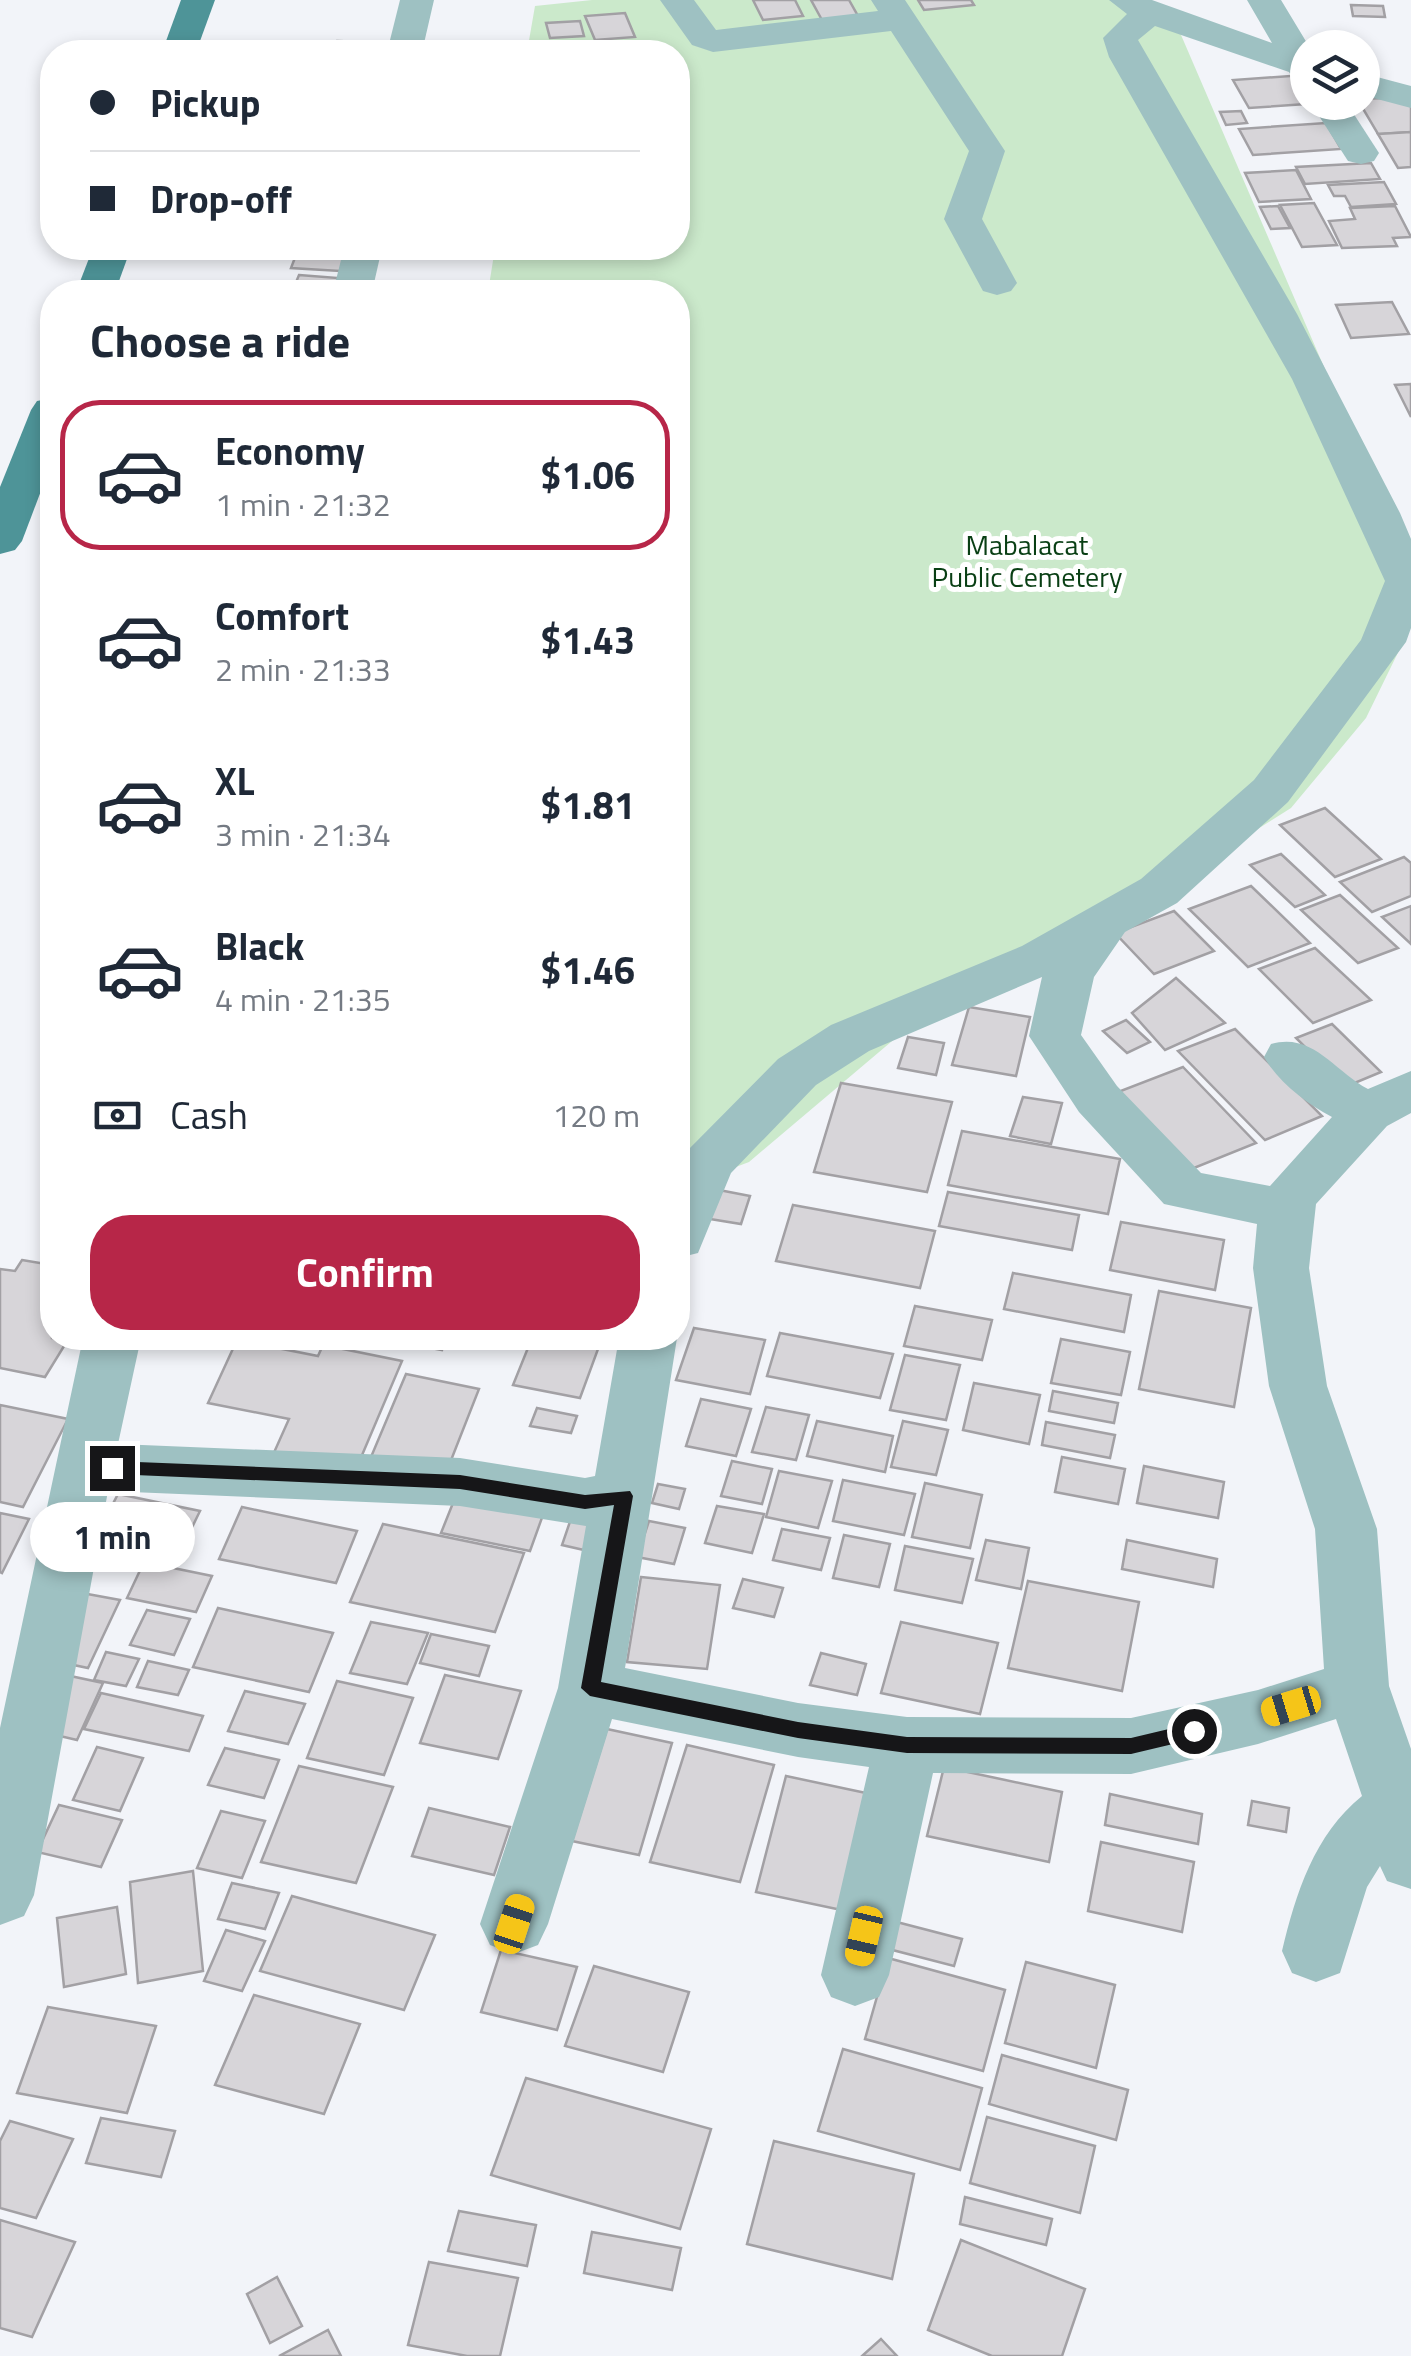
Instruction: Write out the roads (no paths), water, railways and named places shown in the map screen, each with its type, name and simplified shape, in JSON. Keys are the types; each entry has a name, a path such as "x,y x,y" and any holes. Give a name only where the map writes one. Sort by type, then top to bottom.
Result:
{"main road":[{"path":"183,40 198,0"},
{"path":"0,541 40,440"}],"street":[{"path":"408,40 417,0"},
{"path":"677,0 704,38 724,42 894,10 987,151 963,219 997,283"},
{"path":"1264,0 1290,43"},
{"path":"690,1208 708,1164 796,1072 850,1038 1040,958 1159,891 1289,772 1383,642 1407,580 1381,516 1262,283 1127,57 1120,38 1138,6 1290,62"},
{"path":"1380,89 1411,97"},
{"path":"1340,120 1361,153"},
{"path":"1111,918 1079,952 1072,966 1060,992 1055,1036 1098,1099 1184,1190 1286,1209"},
{"path":"1290,1057 1330,1092 1389,1102"},
{"path":"1316,1951 1332,1884 1364,1832 1404,1834 1357,1686 1346,1529 1298,1386 1281,1268 1286,1209 1294,1192 1389,1102"},
{"path":"0,1896 83,1466 109,1350"},
{"path":"514,1924 590,1688 646,1350"},
{"path":"83,1466 460,1482 585,1502 624,1496"},
{"path":"590,1688 798,1730 907,1745 1131,1746 1258,1716 1357,1686"},
{"path":"855,1975 907,1745"}],"park label":[{"name":"Mabalacat Public Cemetery","path":"1027,561"}]}
